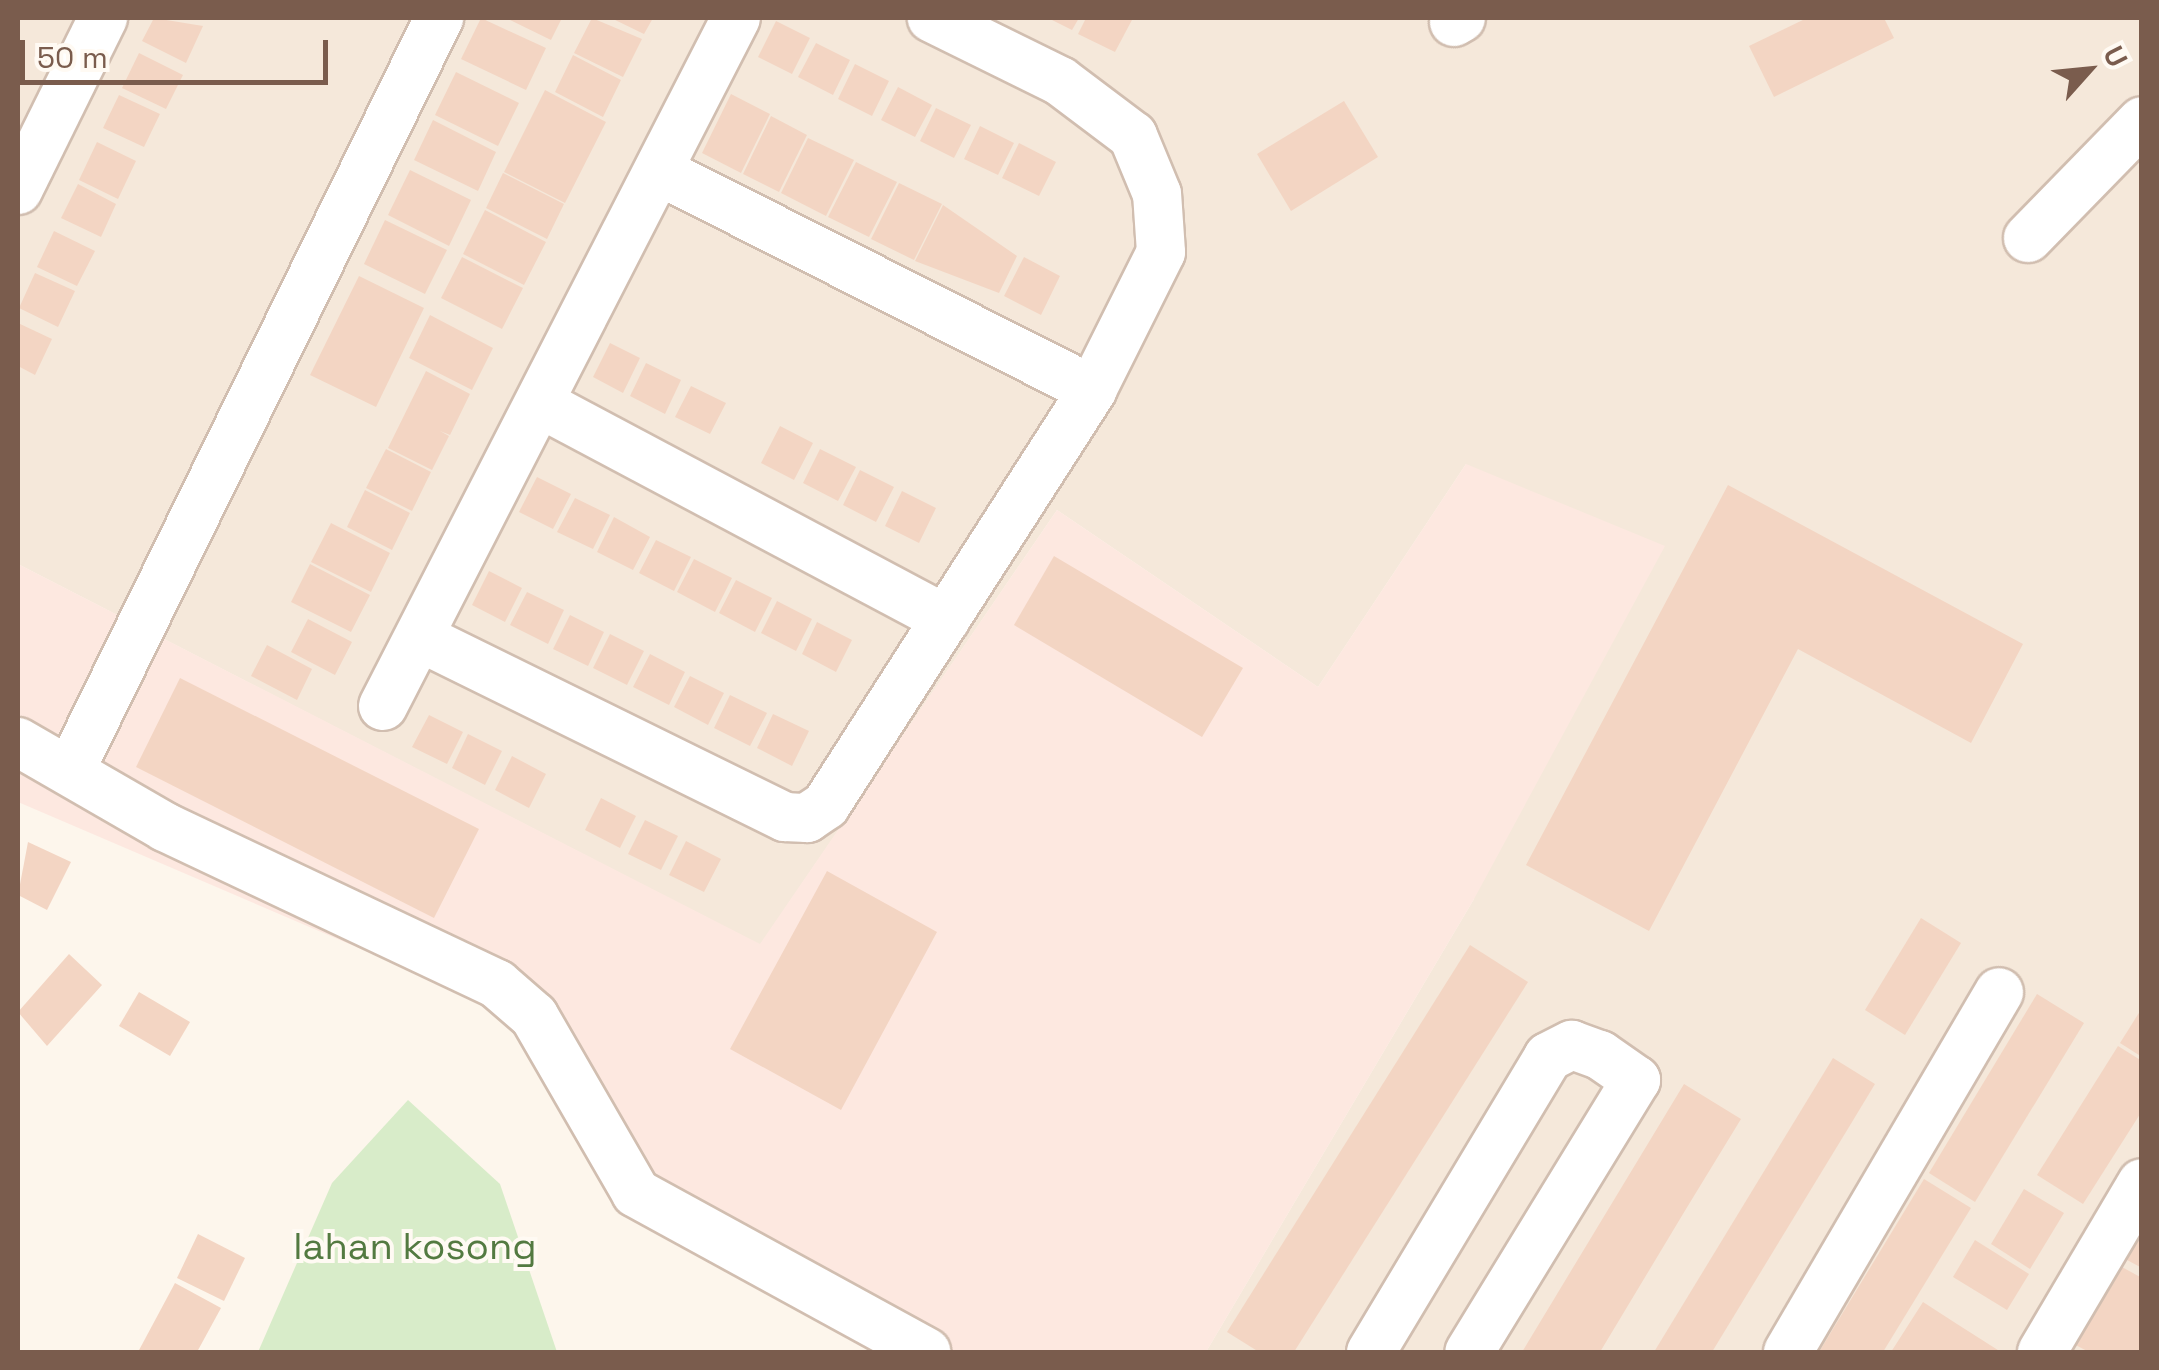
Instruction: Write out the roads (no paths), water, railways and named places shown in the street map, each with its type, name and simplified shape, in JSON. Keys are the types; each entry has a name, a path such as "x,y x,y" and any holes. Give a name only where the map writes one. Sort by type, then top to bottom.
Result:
{"street":[{"path":"18,190 103,18"},
{"path":"70,771 439,18"},
{"path":"383,706 542,406 736,18"},
{"path":"419,637 785,816 807,818 826,805 1092,390 1162,252 1157,194 1133,136 1060,81 932,18"},
{"path":"2028,238 2142,121"},
{"path":"661,172 1092,390"},
{"path":"542,406 946,620"},
{"path":"18,742 165,826 496,984 534,1016 636,1193 926,1352"},
{"path":"1788,1352 1999,992"},
{"path":"1371,1352 1548,1056 1572,1045 1600,1055 1636,1080 1469,1352"},
{"path":"2050,1350 2142,1184"}],"park label":[{"name":"lahan kosong","path":"415,1247"}]}
